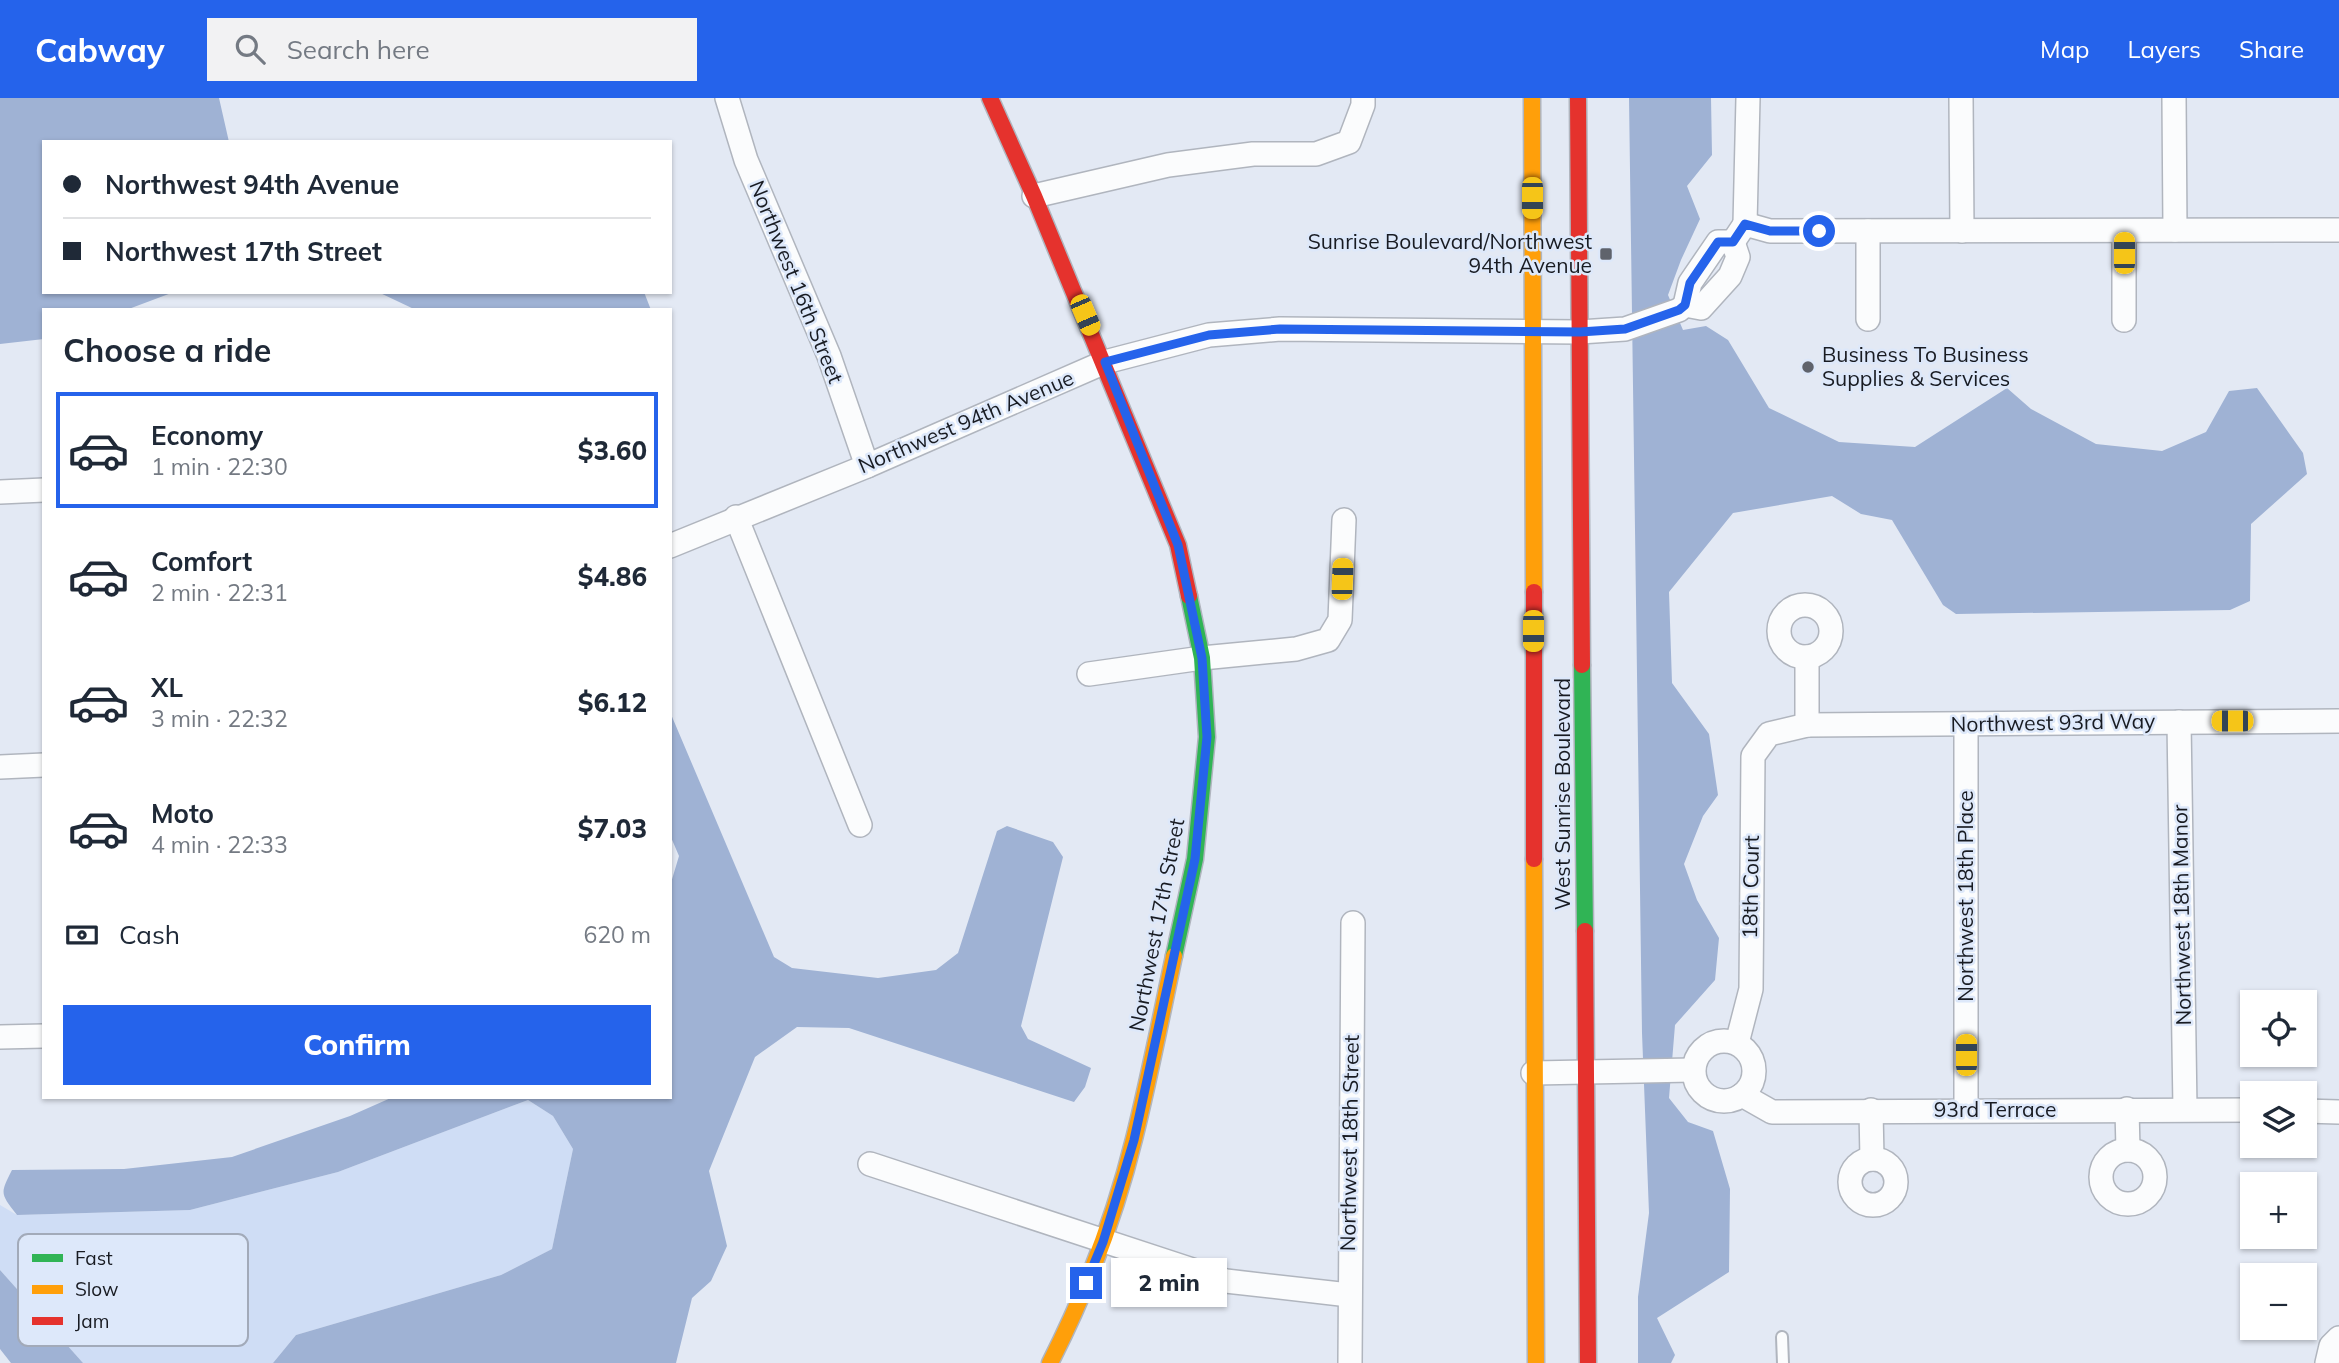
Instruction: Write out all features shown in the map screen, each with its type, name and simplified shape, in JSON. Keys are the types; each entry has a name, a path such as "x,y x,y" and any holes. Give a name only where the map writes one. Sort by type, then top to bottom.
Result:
{"main road":[{"name":"Northwest 17th Street","path":"990,98 1105,362 1178,545 1202,658 1207,737 1195,859 1134,1140 1103,1242 1069,1325 1050,1363"},
{"name":"West Sunrise Boulevard","path":"1532,98 1536,1363"},
{"name":"West Sunrise Boulevard","path":"1578,98 1588,1363"}],"street":[{"name":"Northwest 16th Street","path":"727,98 746,160 829,356 867,466"},
{"path":"1034,196 1168,165 1253,154 1316,154 1349,142 1363,105 1363,98"},
{"path":"1748,98 1739,233 2339,230"},
{"path":"1961,98 1962,231"},
{"path":"2174,98 2175,230"},
{"path":"1868,231 1868,319"},
{"path":"2124,231 2124,320"},
{"name":"Northwest 94th Avenue","path":"672,545 867,466 1105,362 1209,335 1280,329 1580,332 1625,329 1682,308 1690,283 1718,242 1739,233"},
{"path":"0,492 42,490"},
{"path":"736,517 860,825"},
{"path":"1089,674 1202,658 1296,649 1328,640 1340,620 1344,520"},
{"path":"1807,657 1807,725"},
{"name":"Northwest 93rd Way","path":"1769,734 1807,725 2339,721"},
{"name":"Northwest 18th Manor","path":"2179,722 2185,1109"},
{"name":"Northwest 18th Place","path":"1966,724 1966,1110"},
{"name":"18th Court","path":"1737,1043 1751,989 1753,756 1769,734"},
{"path":"0,767 42,765"},
{"name":"Northwest 18th Street","path":"1350,1363 1353,923"},
{"path":"0,1037 42,1036"},
{"path":"1534,1073 1685,1070 1708,1044 1727,1040 1745,1049 1754,1068 1749,1087 1742,1095 1724,1101 1714,1100 1699,1088 1685,1070"},
{"name":"93rd Terrace","path":"1742,1095 1772,1112 2240,1110"},
{"path":"2127,1109 2128,1150"},
{"path":"1871,1110 1872,1159"},
{"path":"2317,1111 2339,1112"},
{"path":"870,1164 1226,1281 1349,1295"},
{"path":"2327,1363 2331,1346 2339,1338"}],"lane":[{"path":"1782,1337 1783,1363"}],"shaded area":[{"path":"0,98 219,98 229,140 42,140 42,294 169,294 131,308 42,308 42,339 0,344"},
{"path":"1629,98 1711,98 1712,155 1687,186 1700,219 1668,295 1683,330 1706,326 1728,340 1769,408 1839,442 1915,447 2007,388 2031,409 2096,444 2162,451 2206,432 2229,391 2257,388 2303,453 2307,474 2251,524 2250,601 2230,610 1956,614 1943,605 1892,520 1861,514 1832,496 1733,513 1669,592 1672,683 1709,734 1718,795 1703,816 1684,864 1697,900 1719,938 1715,980 1675,1025 1669,1098 1688,1122 1713,1131 1730,1189 1729,1272 1657,1318 1675,1355 1671,1363 1638,1363 1638,1297 1649,1213 1642,1033"},
{"path":"382,294 645,294 650,308 412,308"},
{"path":"672,717 774,957 792,968 878,978 936,970 958,953 997,831 1007,826 1053,842 1063,857 1021,1026 1028,1039 1091,1068 1085,1087 1074,1102 849,1028 797,1027 755,1057 709,1171 727,1246 711,1281 692,1298 676,1363 273,1363 296,1335 501,1275 552,1249 573,1149 553,1116 528,1100 338,1172 190,1210 17,1215 5,1197 5,1184 12,1170 124,1169 232,1157 350,1116 388,1099 672,1099 672,879 679,856 672,840"},
{"path":"528,1100 553,1116 573,1149 552,1249 501,1275 296,1335 273,1363 83,1363 68,1346 248,1346 248,1234 18,1234 18,1290 0,1270 0,1205 17,1215 190,1210 338,1172"},
{"path":"0,1270 18,1290 18,1346 68,1346 83,1363 11,1363 0,1349"}],"traffic: fast":[{"path":"1174,956 1195,859 1207,737 1202,658 1189,596"},
{"path":"1582,665 1585,931"}],"traffic: slow":[{"path":"1532,98 1534,592"},
{"path":"1534,859 1536,1363"},
{"path":"1050,1363 1076,1309 1118,1196 1139,1116 1174,956"}],"traffic: jam":[{"path":"990,98 1034,196 1178,545 1189,596"},
{"path":"1578,98 1582,665"},
{"path":"1534,592 1534,859"},
{"path":"1585,931 1588,1363"}],"place":[{"name":"Sunrise Boulevard/Northwest 94th Avenue","path":"1606,254"},
{"name":"Business To Business Supplies & Services","path":"1808,367"}],"route":[{"path":"1086,1283 1103,1242 1134,1140 1195,859 1207,737 1202,658 1178,545 1105,362 1209,335 1280,329 1580,332 1625,329 1679,310 1685,305 1690,283 1718,242 1733,242 1745,224 1770,231 1819,231"}]}
